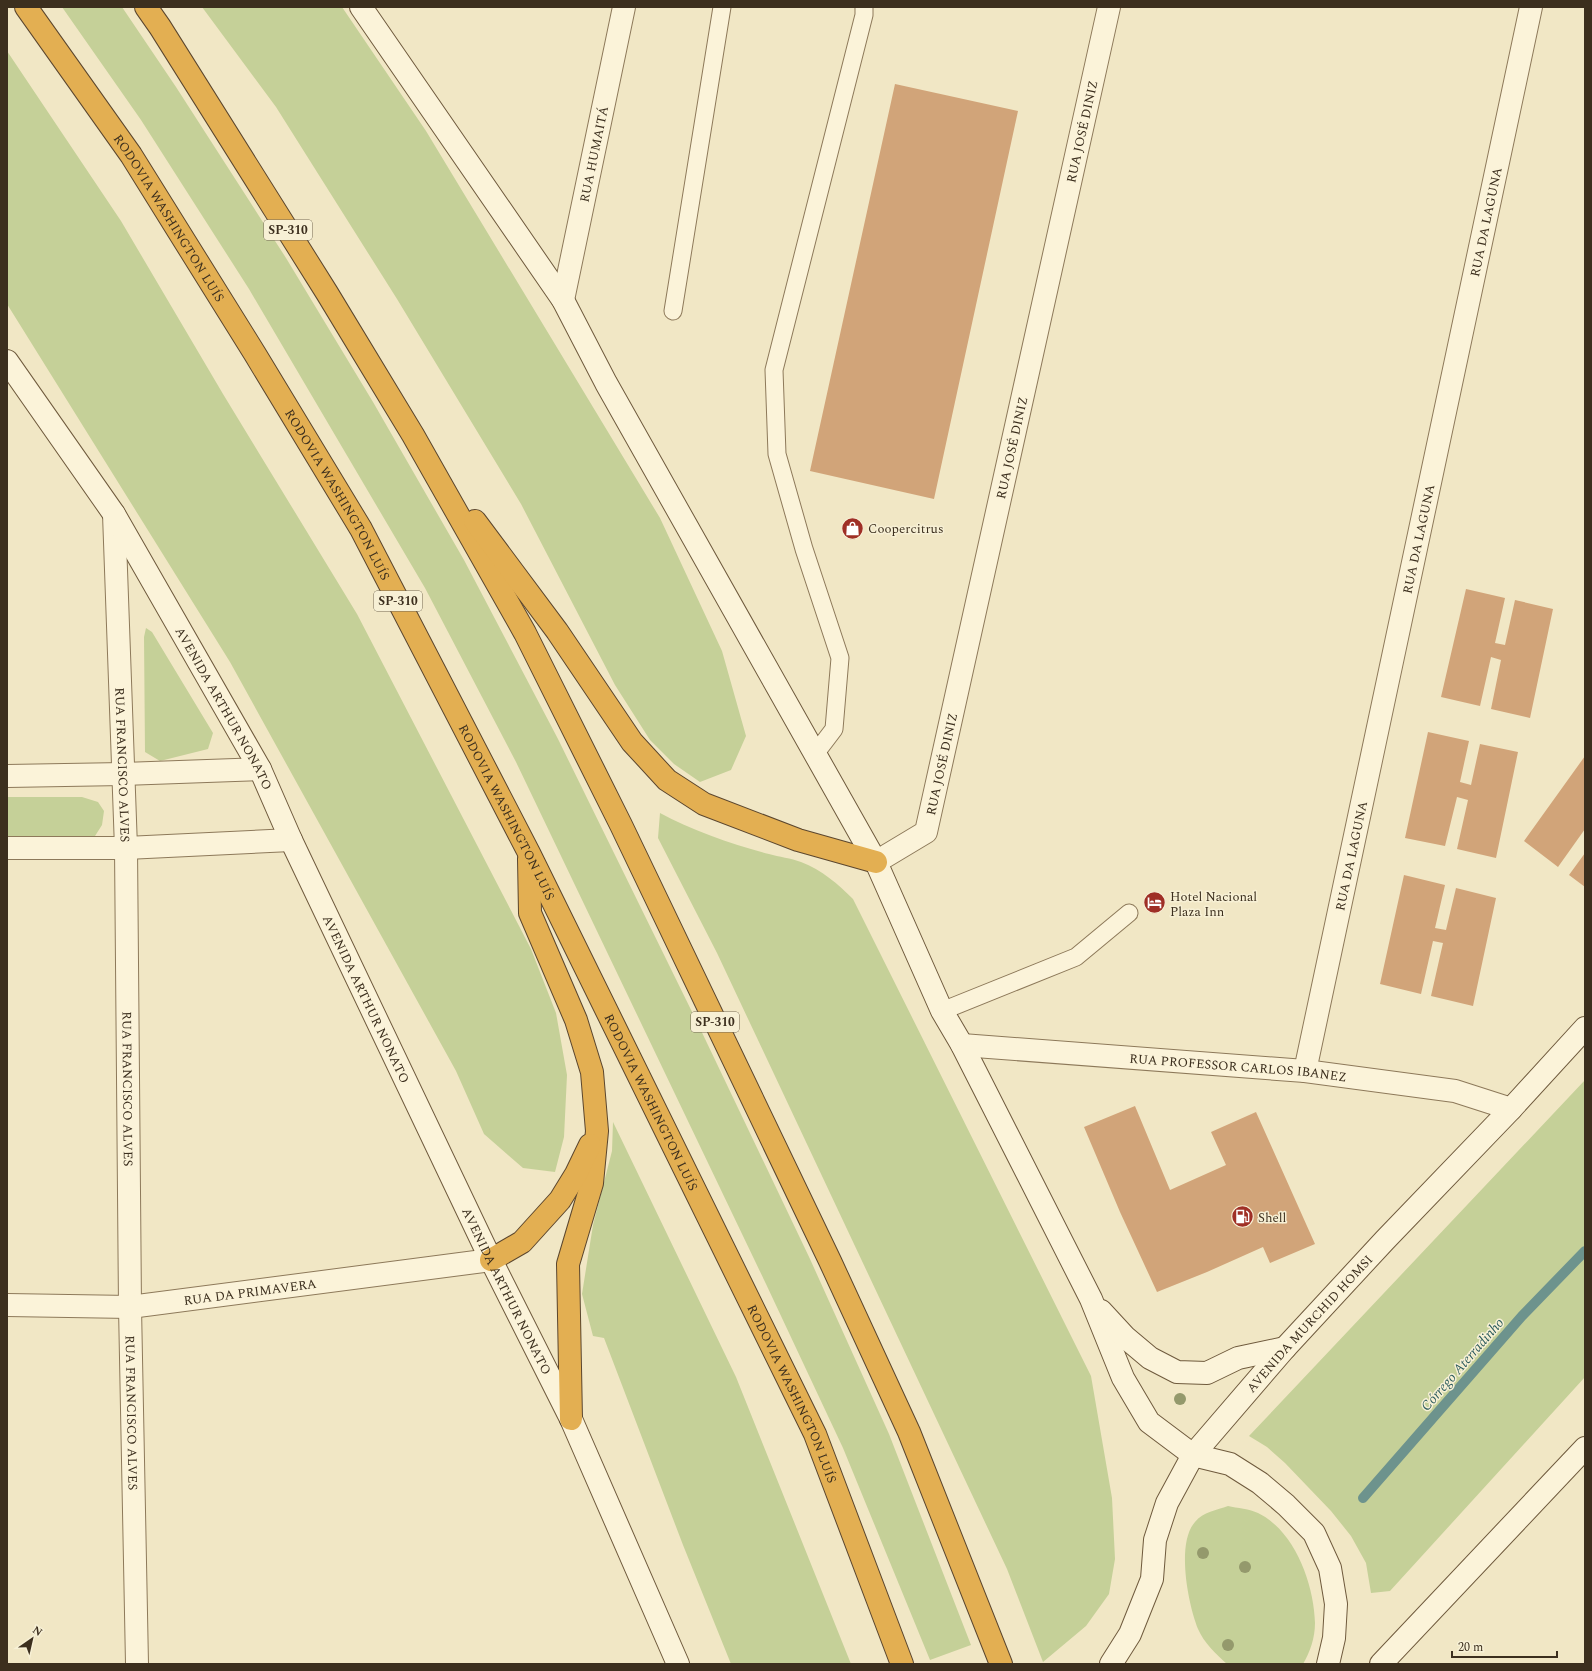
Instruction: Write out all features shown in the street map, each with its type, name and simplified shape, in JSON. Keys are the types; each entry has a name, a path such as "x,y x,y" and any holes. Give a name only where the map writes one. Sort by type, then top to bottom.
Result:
{"highway":[{"name":"RODOVIA WASHINGTON LUÍS","path":"26,7 131,155 361,529 529,853 814,1434 901,1659"},
{"name":"SP-310","path":"146,7 323,287 413,434 525,633 624,832 826,1254 909,1432 1001,1664"},
{"path":"413,434 557,631 632,742 667,780 704,804 798,840 876,862"},
{"path":"529,853 530,913 576,1020 592,1072 597,1131 592,1183 568,1264 571,1419"},
{"path":"492,1260 522,1242 560,1200 576,1174 597,1131"}],"street":[{"path":"361,7 563,300 606,383 876,862 942,1011 962,1045 1091,1299 1123,1378 1149,1422 1193,1455 1230,1464 1260,1483 1286,1505 1314,1534 1330,1568 1336,1604 1334,1638 1328,1664"},
{"name":"RUA HUMAITÁ","path":"563,300 624,7"},
{"name":"RUA JOSÉ DINIZ","path":"876,862 926,832 1108,7"},
{"name":"RUA DA LAGUNA","path":"1305,1071 1531,7"},
{"name":"AVENIDA ARTHUR NONATO","path":"8,363 114,514 260,769 292,840 492,1260 571,1419 678,1664"},
{"name":"RUA FRANCISCO ALVES","path":"114,514 126,848 130,1307 137,1664"},
{"path":"7,776 123,774 260,769"},
{"path":"7,848 126,848 292,840"},
{"name":"AVENIDA MURCHID HOMSI","path":"1111,1664 1130,1634 1152,1579 1156,1540 1167,1503 1193,1455 1285,1348 1385,1240 1511,1109 1585,1028"},
{"name":"RUA PROFESSOR CARLOS IBANEZ","path":"962,1045 1305,1071 1455,1091 1511,1109"},
{"name":"RUA DA PRIMAVERA","path":"7,1306 130,1307 492,1260"},
{"path":"1091,1299 1125,1337 1150,1358 1177,1372 1207,1373 1238,1358 1285,1348"},
{"path":"1381,1664 1585,1448"}],"lane":[{"path":"674,311 722,7"},
{"path":"815,754 834,729 840,658 804,549 777,454 774,370 862,23 864,7"},
{"path":"942,1011 1076,958 1129,913"}],"green space":[{"path":"62,7 122,7 176,87 286,258 373,402 464,560 558,739 696,1020 810,1259 889,1434 971,1645 930,1660 843,1448 766,1284 516,762 425,588 249,289 141,120"},
{"path":"202,7 342,7 426,131 660,518 722,651 746,736 731,770 700,782 674,764 650,740 615,685 521,504 397,299 276,107"},
{"path":"7,51 121,221 223,394 357,614 531,949 556,1013 567,1075 564,1137 555,1172 523,1168 484,1134 456,1071 230,662 7,304"},
{"path":"146,628 152,632 213,733 208,749 160,761 145,752 144,637"},
{"path":"7,797 82,797 98,802 104,811 102,825 95,836 64,839 7,839"},
{"path":"660,813 727,842 809,865 842,888 853,899 1091,1376 1112,1498 1115,1559 1109,1594 1086,1626 1043,1662 1007,1569 717,953 658,838"},
{"path":"1585,1080 1585,1377 1390,1591 1371,1593 1366,1563 1351,1536 1331,1511 1285,1463 1267,1447 1249,1436"},
{"path":"613,1122 736,1377 851,1664 731,1664 683,1545 604,1338 593,1336 582,1294 593,1225 612,1151"},
{"path":"1228,1506 1258,1513 1271,1521 1292,1545 1300,1560 1311,1592 1315,1623 1312,1645 1303,1664 1227,1664 1207,1644 1198,1629 1188,1590 1185,1558 1186,1544 1189,1532 1198,1519 1210,1512"}],"building":[{"path":"895,84 1018,111 934,499 810,471"},
{"path":"1466,589 1505,598 1495,643 1505,645 1515,600 1553,609 1530,718 1491,709 1501,660 1491,657 1480,706 1441,697"},
{"path":"1428,732 1469,741 1460,782 1471,785 1480,744 1518,752 1496,858 1457,849 1468,800 1457,797 1445,846 1405,838"},
{"path":"1585,756 1585,829 1558,867 1524,841"},
{"path":"1585,853 1585,887 1569,875"},
{"path":"1404,875 1445,885 1435,928 1446,930 1456,888 1496,898 1473,1006 1431,996 1443,943 1433,941 1421,994 1380,984"},
{"path":"1135,1106 1170,1190 1226,1165 1211,1132 1256,1112 1315,1244 1270,1263 1263,1247 1157,1292 1120,1212 1084,1127"}],"waterway":[{"name":"Córrego Aterradinho","path":"1363,1498 1522,1316 1585,1251"}],"place":[{"name":"Coopercitrus","path":"852,528"},
{"name":"Hotel Nacional Plaza Inn","path":"1154,903"},
{"name":"Shell","path":"1243,1217"}]}
